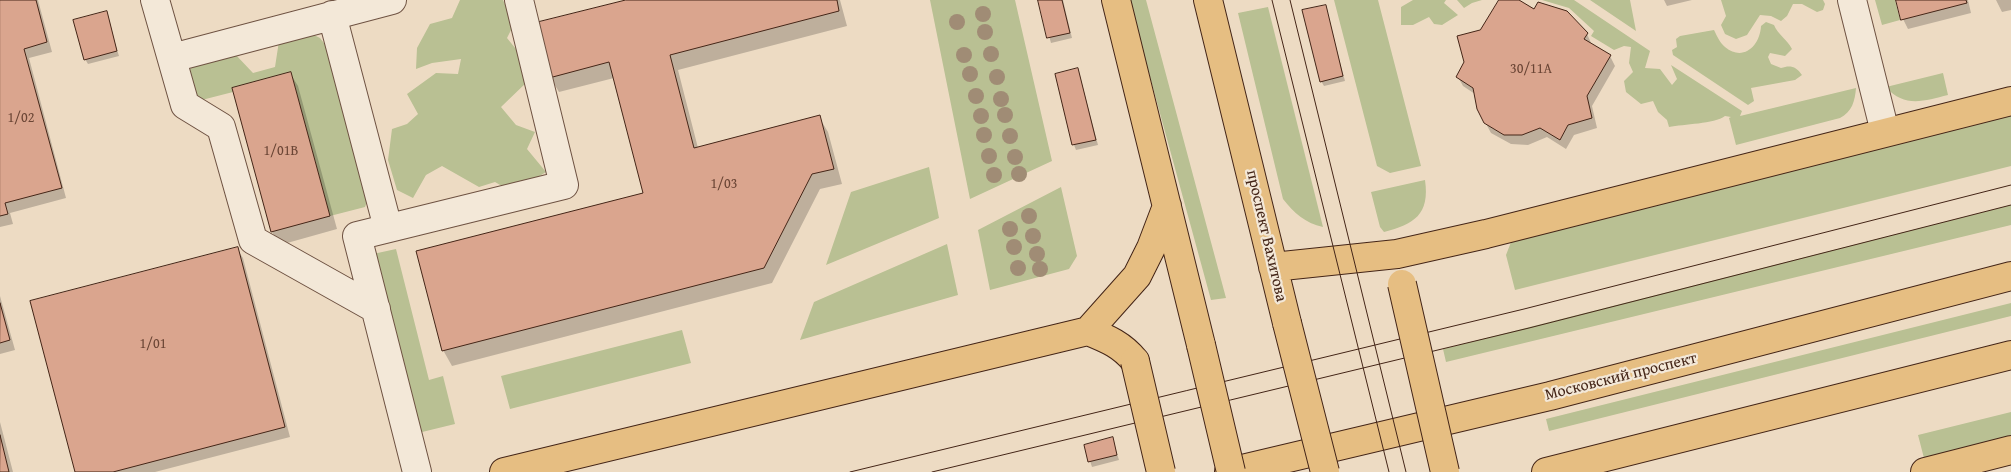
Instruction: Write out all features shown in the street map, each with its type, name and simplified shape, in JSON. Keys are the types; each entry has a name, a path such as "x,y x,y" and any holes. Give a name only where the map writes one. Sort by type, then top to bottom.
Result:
{"main road":[{"path":"1116,0 1201,345 1230,472"},
{"name":"проспект Вахитова","path":"1208,0 1325,472"},
{"path":"1273,267 1397,254 1486,234 2011,101"},
{"path":"1088,331 1137,276 1151,248 1167,206"},
{"path":"1397,254 1402,284 1445,472"},
{"name":"Московский проспект","path":"1230,472 1550,396 2011,276"},
{"path":"504,472 1088,331 1114,341 1126,350 1135,362 1161,472"},
{"path":"1546,472 2011,355"},
{"path":"1925,472 2011,450"}],"lane":[{"path":"155,0 185,105 221,128 253,240 376,309"},
{"path":"172,58 389,0"},
{"path":"417,472 357,236 564,185 519,0"},
{"path":"1852,0 1885,132"},
{"path":"332,15 388,228"}],"green space":[{"path":"460,0 503,0 514,24 507,38 528,64 528,81 501,107 516,125 535,132 527,149 546,172 533,180 507,189 495,182 479,187 442,166 426,175 413,198 397,190 388,160 392,129 407,124 418,114 407,94 436,73 458,74 461,59 432,63 416,69 417,48 430,24 452,18"},
{"path":"930,0 1015,0 1052,161 970,199"},
{"path":"1129,0 1146,0 1226,298 1211,300"},
{"path":"1334,0 1378,0 1421,166 1390,173 1377,166"},
{"path":"1413,0 1446,0 1444,3 1458,15 1442,25 1434,24 1429,17 1413,25 1401,25 1401,7"},
{"path":"1457,0 1482,0 1464,8"},
{"path":"1542,0 1574,0 1650,51 1645,68 1660,69 1672,85 1677,79 1671,65 1742,111 1740,116 1856,88 1854,102 1847,113 1840,118 1736,145 1729,118 1731,117 1725,116 1706,122 1669,127 1667,120 1658,112 1653,101 1641,104 1626,92 1624,81 1633,72 1629,63 1631,47 1624,46 1614,50 1591,36 1594,31 1569,8"},
{"path":"1590,0 1630,0 1636,31"},
{"path":"1721,0 1823,0 1825,4 1823,10 1817,12 1802,4 1793,4 1787,16 1781,21 1771,16 1760,15 1747,35 1736,39 1725,34 1721,25 1726,16"},
{"path":"1875,0 1895,0 1900,20 1882,25"},
{"path":"1268,7 1323,227 1300,217 1283,199 1238,13"},
{"path":"1766,22 1774,25 1792,49 1785,56 1770,53 1768,57 1771,64 1781,68 1793,67 1802,75 1795,80 1751,88 1754,101 1748,105 1673,55 1672,50 1677,47 1676,39 1680,36 1714,30 1725,47 1738,53 1744,52 1754,45 1761,26"},
{"path":"310,33 320,38 327,47 368,199 365,207 330,216 291,72 232,88 233,92 190,103 187,73 193,66 235,54 253,73 275,67 279,41"},
{"path":"1943,73 1948,95 1923,101 1907,100 1893,94 1886,87"},
{"path":"2011,111 2011,166 1515,290 1506,255 1513,237"},
{"path":"929,167 939,218 826,265 851,192"},
{"path":"1425,180 1425,202 1418,216 1404,225 1384,232 1380,227 1371,192"},
{"path":"1061,187 1077,256 1069,269 990,290 978,230"},
{"path":"2011,205 2011,225 1446,362 1443,349"},
{"path":"947,244 958,295 800,340 814,302"},
{"path":"396,249 429,380 443,376 455,424 418,433 373,254"},
{"path":"2011,303 2011,316 1549,431 1546,419"},
{"path":"682,330 691,363 510,409 501,376"},
{"path":"2011,412 2011,441 1925,462 1918,435"}],"building":[{"path":"0,0 36,0 47,42 24,49 62,188 5,203 8,214 0,216"},
{"path":"626,0 837,0 839,11 670,55 694,148 820,115 834,169 812,174 764,268 442,351 416,251 643,193 609,62 549,78 535,23"},
{"path":"1038,0 1062,0 1070,33 1047,38"},
{"path":"1499,0 1519,0 1534,9 1538,2 1567,11 1588,33 1584,39 1611,55 1587,96 1592,118 1568,125 1560,140 1540,128 1522,135 1504,135 1484,123 1477,109 1473,88 1456,77 1464,62 1457,36 1480,30"},
{"path":"1896,0 1966,0 1967,3 1901,20"},
{"path":"1326,5 1343,76 1320,82 1302,10"},
{"path":"107,11 117,51 84,60 73,20"},
{"path":"1078,68 1096,140 1072,145 1055,74"},
{"path":"291,72 330,216 271,232 232,88"},
{"path":"238,247 285,427 113,472 75,472 30,301"},
{"path":"0,303 10,340 0,343"},
{"path":"0,435 9,472 0,472"},
{"path":"1113,437 1117,455 1088,462 1084,445"}],"tram line":[{"path":"1272,0 1389,472"},
{"path":"1290,0 1406,472"},
{"path":"850,472 1524,309 2011,185"},
{"path":"932,472 1529,328 2011,205"}]}
